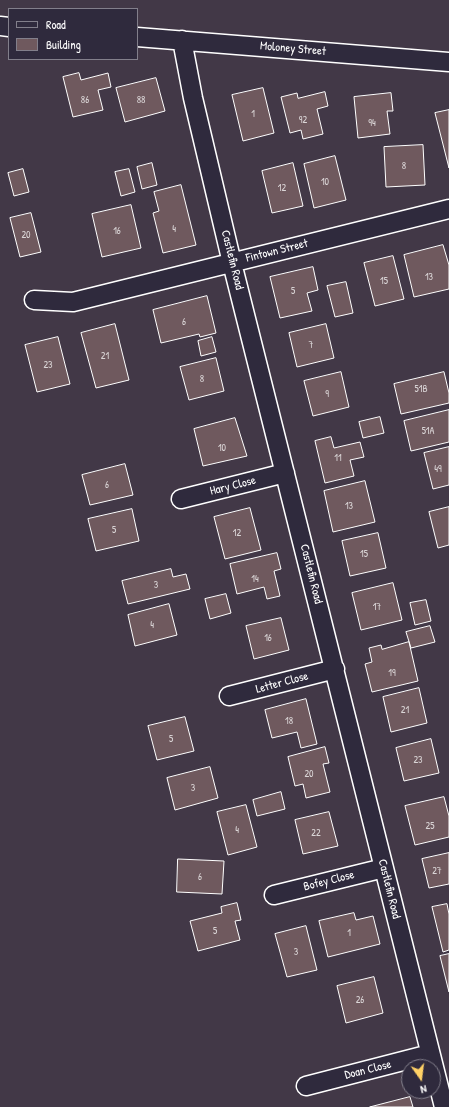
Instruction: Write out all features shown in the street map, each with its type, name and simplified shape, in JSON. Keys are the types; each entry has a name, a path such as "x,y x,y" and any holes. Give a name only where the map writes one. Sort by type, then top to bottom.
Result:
{"street":[{"name":"Moloney Street","path":"138,37 449,62"},
{"name":"Castlefin Road","path":"182,40 193,98 232,262 444,1107"},
{"name":"Fintown Street","path":"34,300 72,302 449,209"},
{"name":"Hary Close","path":"181,499 285,473"},
{"name":"Letter Close","path":"229,696 335,669"},
{"name":"Bofey Close","path":"274,895 384,868"},
{"name":"Doan Close","path":"306,1086 430,1054"}],"building":[{"path":"79,73 81,80 108,73 111,87 98,90 103,110 73,117 63,77"},
{"path":"156,78 165,111 125,122 116,88"},
{"path":"263,88 274,133 243,141 232,95"},
{"path":"325,92 328,106 317,109 323,134 303,139 301,130 290,133 281,97 297,93 298,98"},
{"path":"391,93 393,111 387,111 390,134 358,138 354,97"},
{"path":"449,110 449,168 435,113"},
{"path":"423,145 425,185 386,187 384,147"},
{"path":"335,156 346,200 314,208 304,164"},
{"path":"152,163 157,185 142,189 137,167"},
{"path":"293,163 303,206 272,213 262,171"},
{"path":"23,169 29,192 14,196 8,173"},
{"path":"129,169 135,192 121,196 115,172"},
{"path":"181,185 196,245 163,253 153,213 159,211 154,192"},
{"path":"131,205 141,248 102,257 92,214"},
{"path":"31,213 41,252 20,257 10,218"},
{"path":"443,245 449,265 449,289 414,297 404,255"},
{"path":"393,256 404,299 375,306 364,263"},
{"path":"313,267 318,290 307,293 312,311 280,318 270,277"},
{"path":"346,282 353,313 335,317 327,286"},
{"path":"207,296 216,333 200,337 199,334 161,343 153,310"},
{"path":"115,324 129,380 96,388 81,333"},
{"path":"326,324 334,358 297,367 289,333"},
{"path":"58,337 70,384 37,392 25,345"},
{"path":"212,337 216,352 201,356 198,341"},
{"path":"216,358 224,391 189,400 180,367"},
{"path":"341,372 349,407 313,416 304,381"},
{"path":"444,372 449,393 449,403 401,414 394,384"},
{"path":"449,410 449,442 411,451 404,421"},
{"path":"380,417 384,433 363,438 359,422"},
{"path":"235,418 247,456 203,466 194,429"},
{"path":"331,437 334,448 360,442 364,457 350,460 354,476 325,483 315,441"},
{"path":"449,447 449,485 433,489 424,453"},
{"path":"125,464 133,495 90,505 82,475"},
{"path":"365,481 375,522 333,532 324,491"},
{"path":"449,507 449,545 438,548 429,512"},
{"path":"250,508 261,550 225,559 214,517"},
{"path":"132,509 139,541 96,551 88,519"},
{"path":"378,533 386,568 350,576 342,541"},
{"path":"277,553 281,569 274,571 280,596 267,599 264,587 237,594 230,564"},
{"path":"171,569 173,577 186,574 190,589 128,604 122,581"},
{"path":"393,583 402,620 361,630 352,593"},
{"path":"226,594 231,613 210,619 205,599"},
{"path":"426,600 431,621 415,625 410,603"},
{"path":"169,604 177,635 135,646 128,615"},
{"path":"281,618 289,650 254,659 246,626"},
{"path":"430,626 435,642 411,648 406,632"},
{"path":"409,642 418,681 372,692 365,664 372,662 369,648 381,645 382,649"},
{"path":"419,688 427,723 391,732 383,697"},
{"path":"306,699 317,744 301,748 297,732 272,738 265,710"},
{"path":"185,717 194,751 157,760 148,726"},
{"path":"431,739 439,773 404,781 396,748"},
{"path":"325,747 329,763 323,764 330,792 306,798 303,784 295,786 288,757"},
{"path":"210,767 218,798 175,810 167,778"},
{"path":"281,792 285,809 257,816 253,800"},
{"path":"444,797 449,816 449,837 415,845 405,806"},
{"path":"246,805 257,847 228,855 217,812"},
{"path":"329,812 338,846 303,854 295,820"},
{"path":"449,853 449,884 429,888 422,859"},
{"path":"178,859 224,861 222,894 177,892"},
{"path":"237,903 241,920 235,921 240,940 198,951 190,921 222,913 221,907"},
{"path":"447,904 449,914 449,950 443,952 432,907"},
{"path":"354,913 356,920 373,916 380,944 328,957 319,921"},
{"path":"306,926 317,970 287,977 275,934"},
{"path":"449,954 449,992 440,956"},
{"path":"374,977 383,1013 346,1023 337,986"},
{"path":"402,1099 411,1099 413,1107 370,1107"}]}
